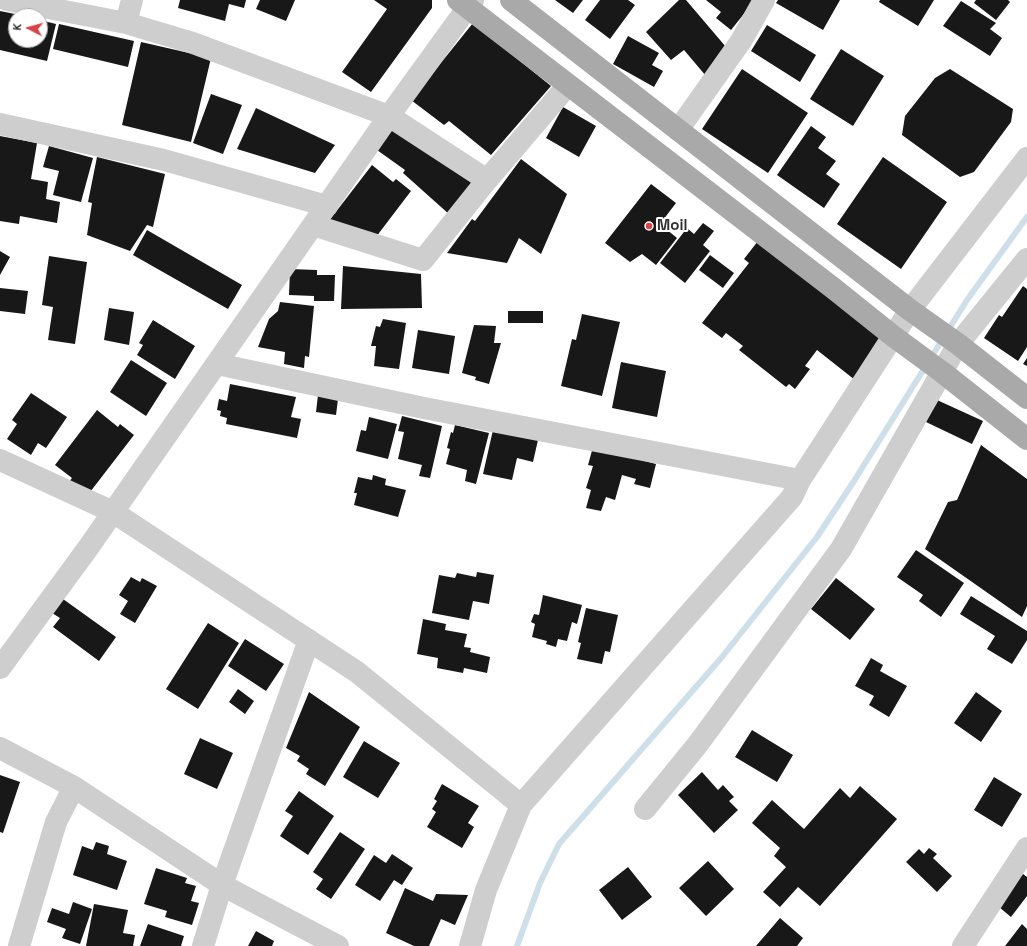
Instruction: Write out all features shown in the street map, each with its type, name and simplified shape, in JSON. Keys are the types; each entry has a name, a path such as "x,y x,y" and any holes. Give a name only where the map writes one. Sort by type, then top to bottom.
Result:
{"main road":[{"path":"512,0 910,310 955,341 1027,398"},
{"path":"466,3 568,85 1027,439"}],"street":[{"path":"7,0 126,23 193,43 389,116 487,180"},
{"path":"126,23 132,0"},
{"path":"678,130 741,41 764,0"},
{"path":"0,668 88,548 217,364 466,3"},
{"path":"313,225 423,260 487,180 568,85"},
{"path":"0,124 164,160 327,206"},
{"path":"470,946 486,890 521,805 792,497 800,480 910,310 1027,158"},
{"path":"645,809 698,744 841,549 938,369 955,341 1027,259"},
{"path":"217,364 424,408 800,480"},
{"path":"0,460 113,512 309,640 357,672 521,805"},
{"path":"203,946 222,885 309,640"},
{"path":"0,748 74,787 222,885 338,946"},
{"path":"19,946 56,822 74,787"},
{"path":"963,946 1027,848"}],"building":[{"path":"180,0 246,0 244,8 229,4 225,21 178,8"},
{"path":"260,0 295,0 286,21 256,9"},
{"path":"374,0 432,0 432,8 371,92 342,72 387,9"},
{"path":"555,0 583,0 573,13"},
{"path":"600,0 628,0 635,5 610,39 585,20"},
{"path":"679,0 686,0 726,47 706,76 684,50 671,60 646,32"},
{"path":"706,0 755,0 731,30 716,18 721,12"},
{"path":"778,0 840,0 823,30 776,3"},
{"path":"880,0 934,0 918,26 879,2"},
{"path":"976,0 1008,0 1010,2 996,20 974,3"},
{"path":"961,1 996,23 990,29 1002,38 990,56 943,26"},
{"path":"0,11 8,13 8,48 48,48 48,22 56,24 47,61 0,50"},
{"path":"473,23 551,86 491,155 449,121 444,125 411,100"},
{"path":"59,24 134,41 128,67 53,49"},
{"path":"767,25 816,55 800,82 751,51"},
{"path":"628,36 659,53 652,65 663,71 654,87 613,64"},
{"path":"141,42 211,58 191,142 122,125"},
{"path":"841,49 884,76 853,126 810,99"},
{"path":"742,69 808,113 768,173 702,129"},
{"path":"950,69 1013,109 1011,122 974,172 960,177 902,135 905,116 935,78"},
{"path":"211,94 242,105 223,154 193,143"},
{"path":"563,107 596,126 579,157 546,138"},
{"path":"256,108 335,145 315,173 237,149"},
{"path":"395,124 476,182 450,215 403,173 405,170 377,150"},
{"path":"811,126 826,137 818,148 836,161 826,174 840,184 824,208 777,175"},
{"path":"0,136 37,143 31,179 48,182 46,199 60,202 57,223 20,216 19,224 0,221"},
{"path":"49,146 93,158 81,202 53,195 59,171 43,167"},
{"path":"97,157 165,174 153,227 147,225 130,251 87,235 92,203 88,202"},
{"path":"883,157 947,202 901,269 837,224"},
{"path":"521,159 567,194 541,254 519,238 507,263 447,253 472,219 475,221"},
{"path":"372,165 393,182 396,179 411,191 376,237 325,226"},
{"path":"651,184 676,203 660,224 677,238 656,265 642,254 630,262 605,243"},
{"path":"703,223 714,231 703,245 710,251 685,283 660,263 687,228 694,234"},
{"path":"147,230 242,285 228,309 133,255"},
{"path":"758,241 884,338 855,380 817,350 805,366 810,369 795,389 789,384 786,387 739,350 743,346 726,333 722,338 702,323 749,263 744,259"},
{"path":"0,251 10,257 0,275"},
{"path":"710,255 734,273 723,288 699,270"},
{"path":"49,256 87,262 75,344 48,340 53,307 42,305"},
{"path":"343,266 421,274 422,308 341,309"},
{"path":"290,269 317,270 317,275 335,275 334,301 314,301 314,296 289,295"},
{"path":"1023,286 1027,289 1027,347 1018,361 984,338 999,315 1002,317"},
{"path":"0,288 28,291 25,314 0,311"},
{"path":"280,302 314,306 309,357 305,356 304,368 284,364 285,352 258,347 269,319 278,311"},
{"path":"109,308 134,312 129,345 104,340"},
{"path":"508,311 543,311 543,323 508,323"},
{"path":"582,314 620,322 602,396 561,386 572,339 576,340"},
{"path":"383,319 406,323 399,369 374,366 376,346 371,346 376,326 380,327"},
{"path":"153,320 195,346 175,379 137,355 143,345 139,343"},
{"path":"474,325 496,326 494,343 501,343 489,384 475,380 476,377 462,373"},
{"path":"418,330 455,336 449,374 412,368"},
{"path":"1027,358 1027,366 1023,364"},
{"path":"131,360 167,383 146,416 110,392"},
{"path":"621,362 666,371 657,417 612,408"},
{"path":"230,384 296,397 291,417 301,419 297,438 226,424 227,418 220,416 221,411 217,410 219,399 227,401"},
{"path":"31,393 67,417 46,448 38,443 31,455 7,439 17,424 12,420"},
{"path":"318,395 338,399 336,415 316,412"},
{"path":"937,400 983,421 972,444 926,422"},
{"path":"97,410 118,427 120,424 134,435 87,496 69,482 72,478 55,465"},
{"path":"402,416 442,426 430,478 419,476 422,465 398,459 404,432 398,431"},
{"path":"369,417 397,424 388,459 356,451 361,430 366,431"},
{"path":"455,425 489,433 476,484 465,481 467,470 446,464 450,449 447,448 451,432 453,433"},
{"path":"493,430 538,440 533,462 517,458 512,480 483,474"},
{"path":"981,445 1027,479 1027,606 1022,617 925,549 948,502 957,500"},
{"path":"593,447 656,464 650,488 634,484 636,479 622,475 615,500 606,497 601,511 586,508 591,490 586,488 593,466 588,465"},
{"path":"373,475 386,479 385,485 406,490 398,517 354,505 357,493 354,493 358,477 372,480"},
{"path":"916,550 964,583 941,617 919,601 923,595 897,577"},
{"path":"477,572 494,575 489,604 473,601 469,620 432,613 439,575 455,578 457,573 476,577"},
{"path":"131,577 140,582 142,578 157,586 135,623 120,614 128,601 119,595"},
{"path":"836,578 875,609 850,640 811,609"},
{"path":"543,595 582,605 577,624 572,622 567,641 558,639 556,647 546,644 547,641 532,637 535,624 531,622 534,614 539,615"},
{"path":"971,596 1027,631 1027,640 1012,664 987,649 995,636 960,614"},
{"path":"63,599 116,637 99,661 53,627 60,618 52,613"},
{"path":"586,608 618,615 610,652 605,651 602,664 577,659 581,643 578,642"},
{"path":"423,619 446,624 445,630 467,634 464,647 471,648 470,652 490,657 487,673 464,668 463,673 437,668 438,658 417,654"},
{"path":"208,623 239,643 198,709 166,689"},
{"path":"245,639 284,664 266,691 228,666"},
{"path":"871,658 883,665 880,671 907,686 889,717 869,705 874,696 855,686"},
{"path":"238,689 254,701 245,714 229,702"},
{"path":"309,692 360,727 325,786 306,774 309,769 297,761 300,756 286,748"},
{"path":"976,692 1002,711 981,742 954,723"},
{"path":"752,730 793,755 777,782 735,757"},
{"path":"200,738 233,753 217,789 184,774"},
{"path":"364,741 400,763 378,798 343,777"},
{"path":"702,772 718,790 723,785 734,797 729,801 738,810 714,833 678,795"},
{"path":"0,775 20,782 3,833 0,832"},
{"path":"994,777 1022,794 1002,827 974,810"},
{"path":"442,784 479,806 468,823 474,827 462,848 427,827 436,812 432,809 437,801 434,799"},
{"path":"860,786 897,819 820,906 798,887 780,907 763,892 786,867 774,856 780,848 752,823 772,800 804,829 840,788 850,798"},
{"path":"299,791 334,816 308,855 280,836 293,816 285,811"},
{"path":"340,832 365,849 331,899 316,889 323,879 313,872"},
{"path":"96,842 109,846 107,854 127,861 117,890 73,875 82,846 93,850"},
{"path":"929,848 937,854 933,858 952,876 937,892 906,862 919,849 924,854"},
{"path":"392,854 413,868 402,885 394,880 380,901 355,885 374,855 386,863"},
{"path":"708,861 734,889 706,916 679,888"},
{"path":"628,867 652,897 622,920 599,890"},
{"path":"156,868 187,878 185,883 196,886 191,901 199,903 192,925 165,917 167,911 144,904"},
{"path":"1019,871 1027,877 1027,896 1011,917 999,907"},
{"path":"405,888 433,901 436,894 468,895 455,925 441,919 429,946 414,946 386,933"},
{"path":"73,902 92,909 80,944 62,938 66,929 47,922 52,908 69,914"},
{"path":"94,904 128,910 123,933 135,935 133,946 86,946"},
{"path":"780,918 803,938 797,946 756,946"},
{"path":"148,924 184,936 181,946 140,946"},
{"path":"1022,924 1027,929 1027,946 1005,946"},
{"path":"256,931 274,941 272,946 248,946"}],"waterway":[{"path":"517,946 540,883 559,844 722,657 817,537 854,481 967,300 1027,217"}],"place":[{"name":"Moil","path":"649,226"}]}
